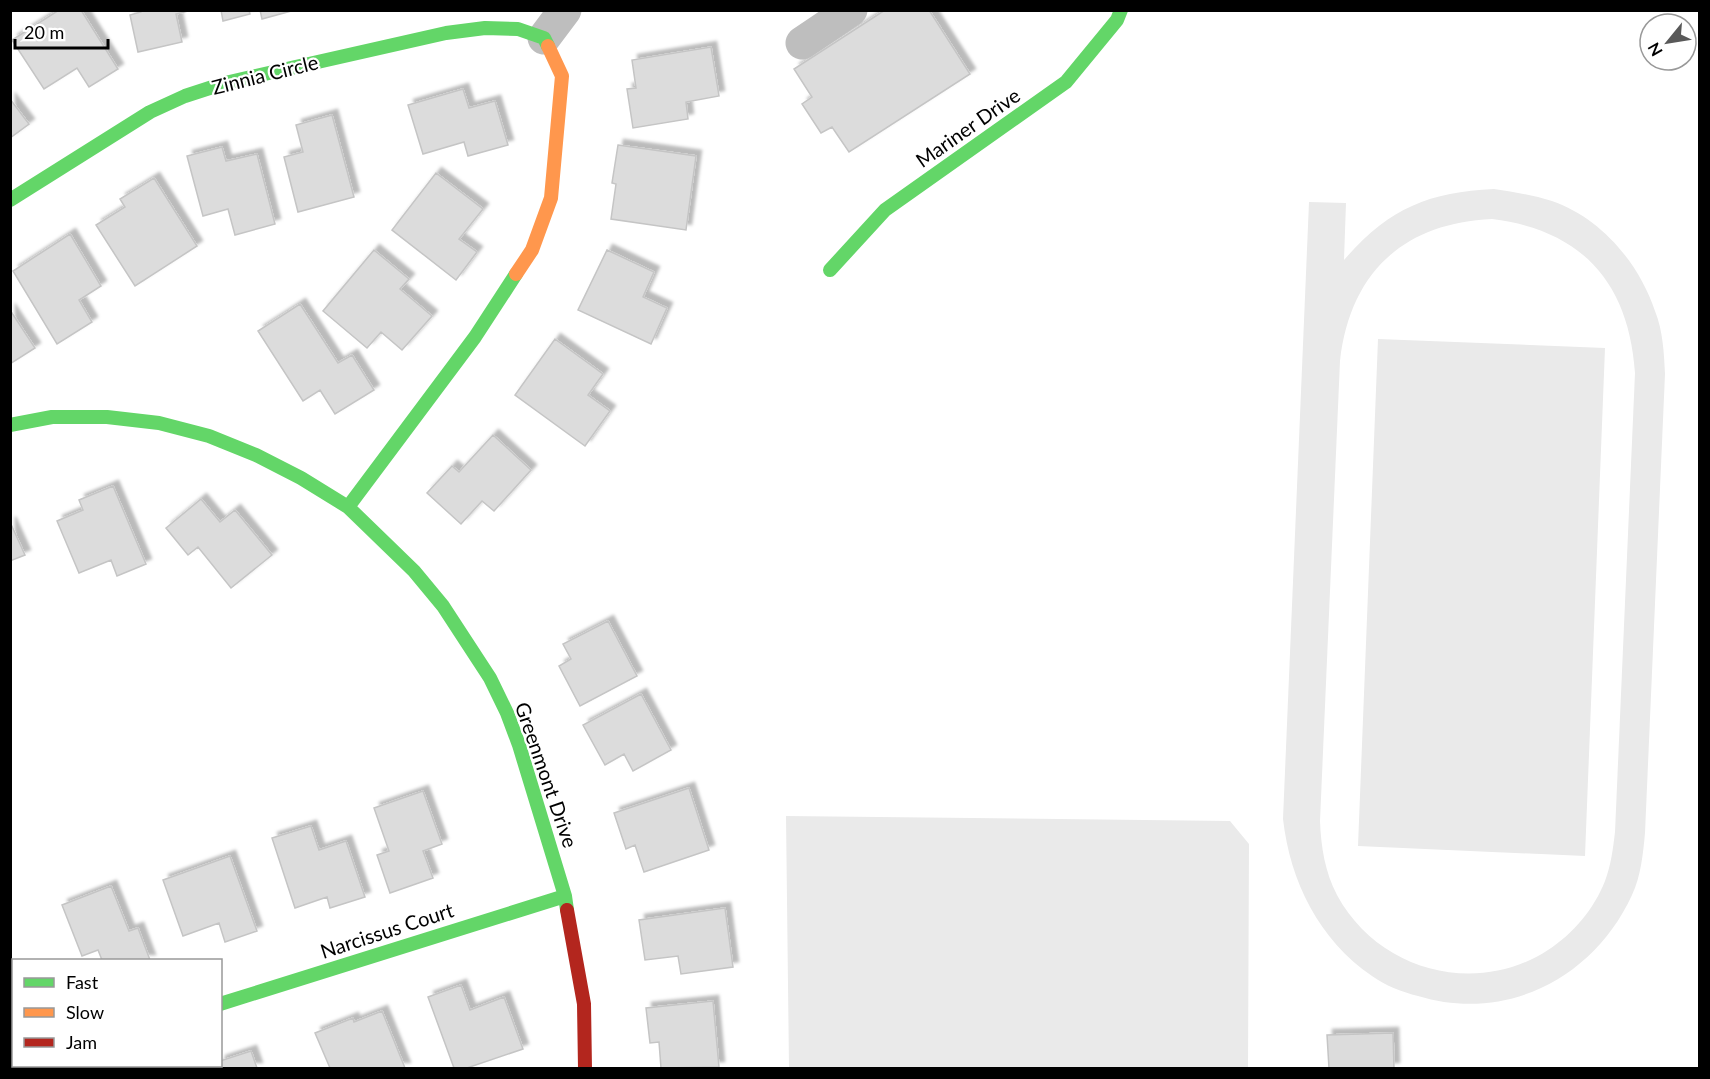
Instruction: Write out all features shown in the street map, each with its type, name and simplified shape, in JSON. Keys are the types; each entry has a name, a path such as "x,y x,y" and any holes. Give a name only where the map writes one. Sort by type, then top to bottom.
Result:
{"street":[{"path":"348,507 475,337 532,250 551,198 562,76 544,38 565,10"},
{"path":"802,43 851,10"},
{"name":"Mariner Drive","path":"830,270 885,210 1066,82 1117,20 1121,10"},
{"name":"Zinnia Circle","path":"10,200 150,112 185,96 225,82 446,33 485,28 518,29 544,38"},
{"name":"Greenmont Drive","path":"10,425 52,417 107,417 159,423 209,436 256,455 302,478 348,507 380,536 428,588 490,678 519,745 565,896 584,1004 585,1068"},
{"name":"Narcissus Court","path":"222,1003 565,896"}],"shaded area":[{"path":"1494,189 1552,201 1587,219 1616,244 1639,276 1655,311 1664,350 1665,374 1645,833 1638,880 1616,924 1595,950 1571,971 1544,987 1514,998 1483,1003 1451,1003 1406,993 1388,986 1353,961 1337,945 1322,927 1300,886 1292,865 1283,819 1309,202 1346,203 1344,260 1360,242 1393,216 1429,199","holes":["1492,219 1524,225 1551,235 1575,249 1595,266 1611,288 1623,313 1631,341 1635,373 1615,832 1613,851 1605,881 1589,911 1566,936 1548,950 1520,964 1490,972 1460,973 1431,969 1403,958 1377,942 1355,921 1337,895 1324,859 1320,821 1340,361 1346,330 1355,302 1369,278 1386,258 1407,242 1432,230 1460,223"]},
{"path":"1378,339 1605,348 1585,856 1358,846"},
{"path":"786,816 1230,821 1249,844 1248,1068 789,1068"}],"building":[{"path":"59,10 81,10 118,69 89,87 77,68 44,89 12,40"},
{"path":"141,10 192,10 176,14 182,42 138,52 130,15 141,12"},
{"path":"221,10 249,10 250,14 223,21"},
{"path":"260,10 295,10 262,19"},
{"path":"885,10 929,10 970,74 849,152 832,127 821,133 802,104 812,97 794,69"},
{"path":"711,47 719,96 686,102 688,119 633,128 627,89 636,88 632,60"},
{"path":"463,89 469,108 495,101 508,145 468,156 464,142 423,154 408,105"},
{"path":"10,99 29,124 10,138"},
{"path":"332,115 354,197 298,212 284,157 303,152 296,125"},
{"path":"618,145 696,156 686,230 611,219 616,184 612,183"},
{"path":"222,147 226,161 257,154 275,224 235,235 228,209 203,216 187,156"},
{"path":"436,173 483,209 459,239 477,252 456,280 392,230"},
{"path":"154,178 197,246 135,286 96,225 125,207 120,199"},
{"path":"70,234 101,286 79,300 92,322 57,344 13,271"},
{"path":"374,250 409,279 400,289 432,316 402,350 381,332 367,348 323,311"},
{"path":"607,250 654,272 643,297 667,308 651,344 578,310"},
{"path":"300,304 338,363 352,355 374,390 335,414 320,390 303,401 258,331"},
{"path":"10,310 35,348 10,364"},
{"path":"555,339 603,374 588,395 610,411 585,446 515,395"},
{"path":"493,435 531,470 494,511 482,501 461,524 427,493 452,466 459,472"},
{"path":"113,486 146,564 117,576 111,560 79,573 57,521 83,510 79,500"},
{"path":"201,499 220,522 235,510 272,555 231,588 198,547 188,555 166,528"},
{"path":"10,522 25,555 10,561"},
{"path":"608,621 637,676 580,706 559,666 571,659 563,644"},
{"path":"641,694 671,750 633,771 624,754 605,765 583,725"},
{"path":"689,788 709,850 644,872 635,845 626,849 614,813"},
{"path":"423,791 442,844 423,851 433,878 390,893 377,855 389,851 374,808"},
{"path":"311,826 319,850 346,841 365,897 330,908 327,897 295,908 272,838"},
{"path":"230,856 257,931 225,942 219,923 183,936 163,880"},
{"path":"111,886 129,931 138,928 150,959 102,959 98,950 82,956 62,905"},
{"path":"725,908 733,967 681,974 678,956 645,960 639,920"},
{"path":"461,985 470,1010 504,997 523,1049 467,1068 454,1068 428,997"},
{"path":"713,1001 719,1067 661,1068 659,1042 650,1043 646,1008"},
{"path":"382,1011 405,1068 330,1068 315,1033 353,1018 354,1022"},
{"path":"1393,1033 1394,1068 1329,1068 1327,1035"},
{"path":"251,1051 257,1068 210,1068 222,1067 222,1060"}],"traffic: fast":[{"path":"830,270 885,210 1066,82 1117,20 1121,10"},
{"path":"10,200 150,112 185,96 225,83 446,33 485,28 518,29 544,38 548,46"},
{"path":"348,507 475,337 516,274"},
{"path":"10,425 52,417 107,417 159,423 209,436 256,455 301,478 348,507 414,571 443,606 490,678 519,745 565,896 567,910"},
{"path":"222,1003 565,896"}],"traffic: slow":[{"path":"516,274 532,250 551,198 562,76 548,46"}],"traffic: jam":[{"path":"567,910 584,1004 585,1068"}]}
